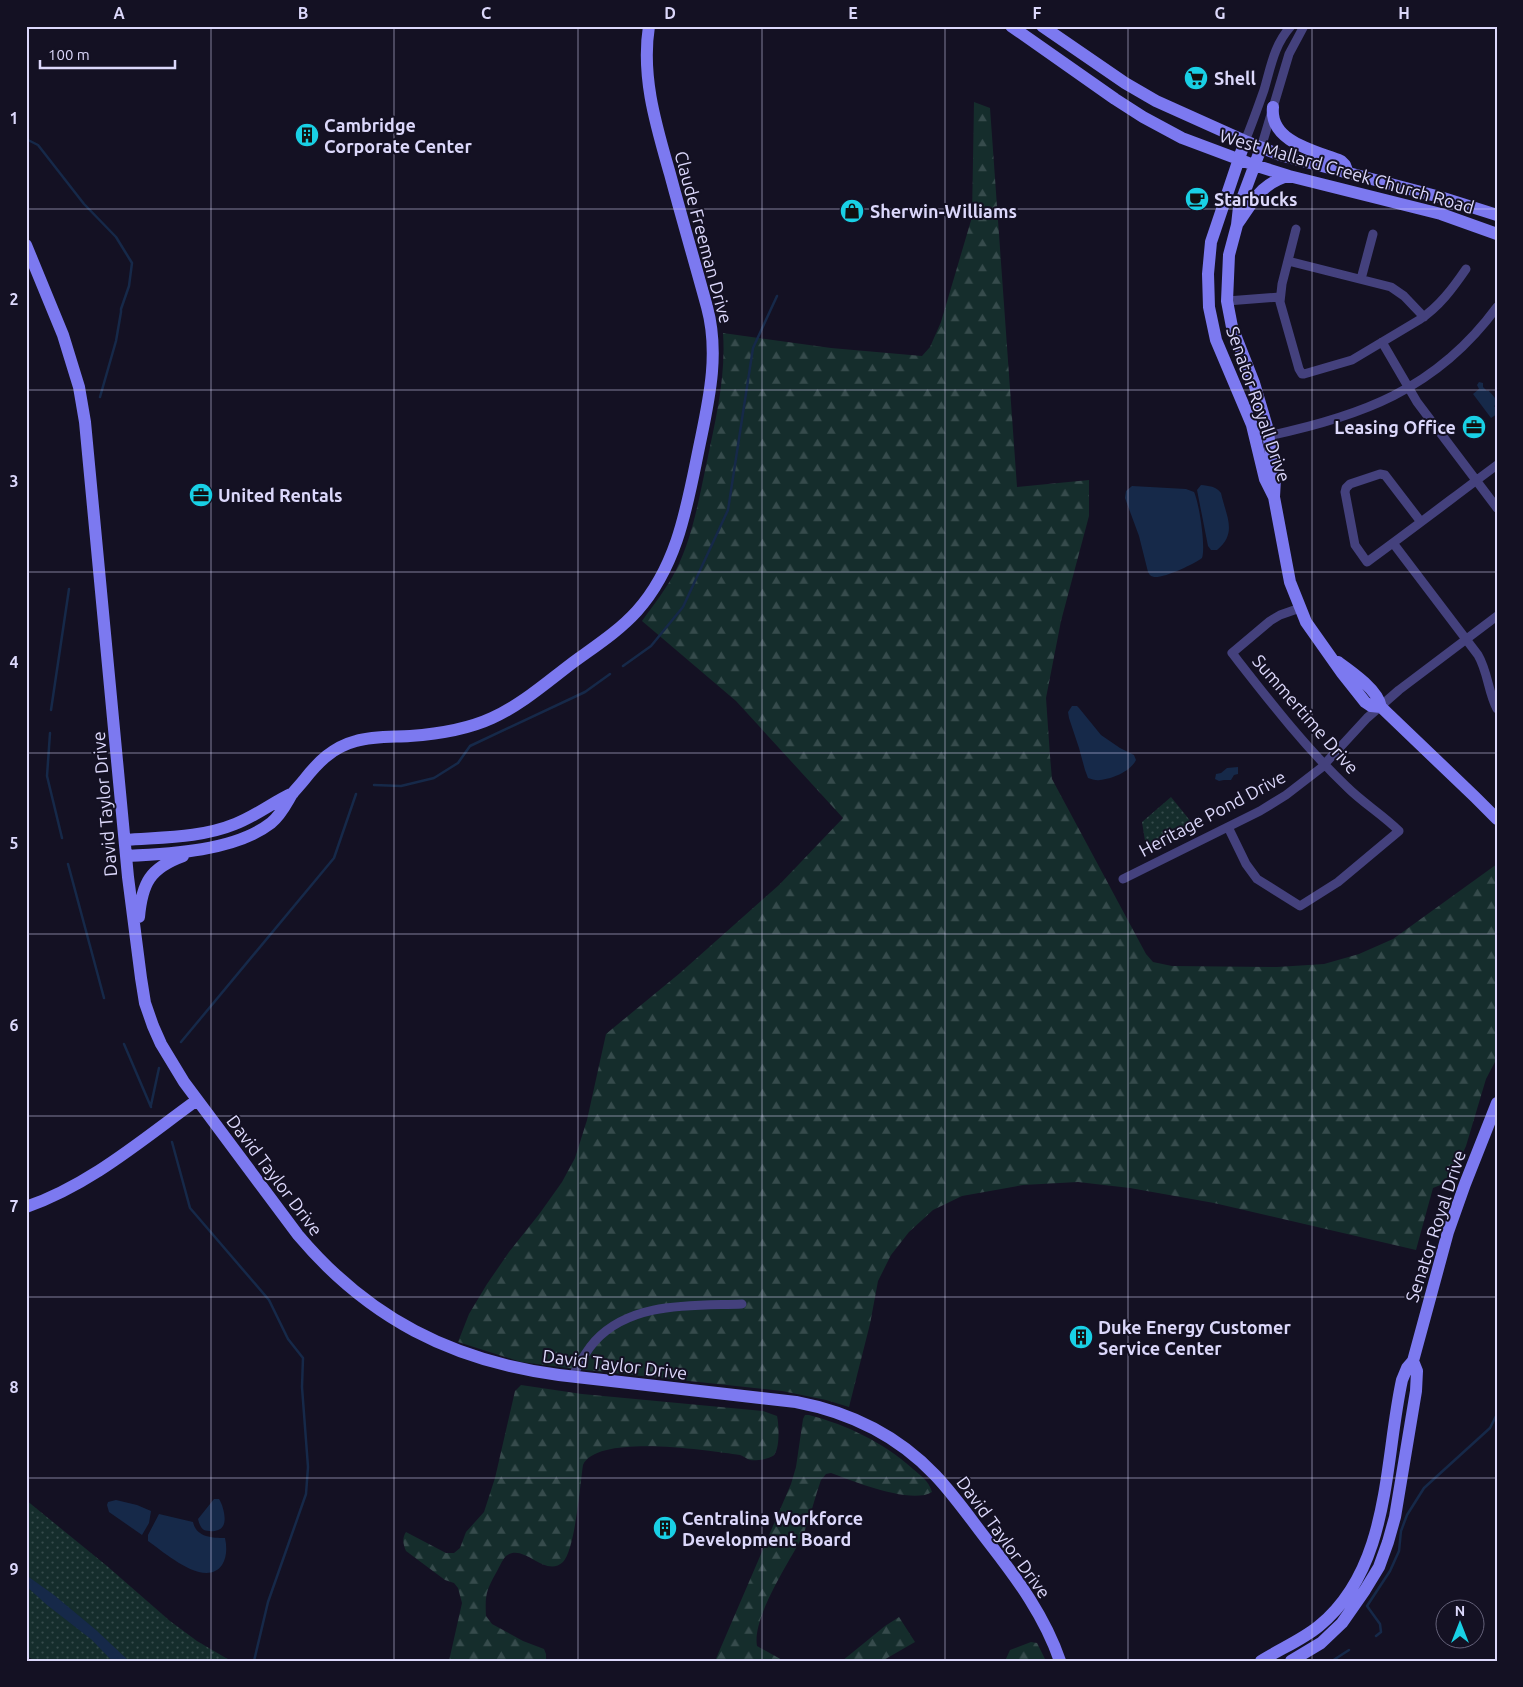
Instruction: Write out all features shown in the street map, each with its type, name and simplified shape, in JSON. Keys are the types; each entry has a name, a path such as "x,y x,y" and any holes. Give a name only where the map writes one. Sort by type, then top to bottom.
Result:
{"street":[{"name":"Claude Freeman Drive","path":"126,856 178,852 239,840 266,826 283,811 293,793 322,759 351,743 367,739 426,735 457,730 494,717 515,705 625,622 645,601 668,564 679,534 689,495 710,391 713,356 712,336 707,309 650,100 646,62 649,26"},
{"name":"West Mallard Creek Church Road","path":"1011,26 1143,117 1182,138 1239,160 1289,176 1441,214 1497,234"},
{"name":"West Mallard Creek Church Road","path":"1042,26 1125,83 1156,101 1261,148 1280,155 1440,196 1497,214"},
{"name":"Senator Royall Drive","path":"1274,497 1265,479 1247,413 1216,340 1209,307 1208,274 1211,242 1274,54 1280,39 1291,26"},
{"name":"Senator Royall Drive","path":"1274,497 1275,478 1268,436 1255,388 1232,328 1227,301 1227,268 1237,226 1239,207 1261,148 1291,50 1304,26"},
{"path":"1273,107 1273,120 1279,130 1296,143 1341,160 1348,173"},
{"path":"1237,226 1264,188 1276,180 1289,176"},
{"path":"1296,229 1280,296 1282,312 1302,374 1308,374 1352,360 1424,317 1454,286 1466,269"},
{"path":"1361,279 1372,234"},
{"name":"David Taylor Drive","path":"26,245 63,335 79,387 83,408 126,856 144,996 153,1026 165,1052 196,1100 298,1235 331,1271 364,1300 421,1335 464,1354 516,1369 796,1402 843,1414 876,1430 924,1463 945,1486 1034,1606 1048,1630 1060,1661"},
{"path":"1288,261 1395,289 1424,317"},
{"path":"1227,301 1280,296"},
{"path":"1255,438 1354,413 1378,404 1409,388 1433,372 1456,353 1478,331 1497,307"},
{"path":"1382,342 1417,402 1497,508"},
{"path":"1421,522 1385,475 1380,474 1347,486 1345,492 1353,541 1367,562 1393,543 1476,481 1497,465"},
{"path":"1274,497 1290,582 1300,608 1314,634 1332,658 1354,673 1379,699 1381,707 1497,820"},
{"path":"1393,543 1482,663 1491,697 1497,709"},
{"name":"Summertime Drive","path":"1228,827 1250,870 1261,882 1300,906 1364,862 1399,831 1386,818 1354,794 1324,764 1297,735 1232,653 1270,620 1300,608"},
{"name":"Heritage Pond Drive","path":"1122,879 1286,796 1324,764 1367,718 1399,690 1497,616"},
{"name":"Claude Freeman Drive","path":"125,840 191,834 225,828 246,820 293,793"},
{"path":"138,945 141,899 144,887 150,876 156,869 170,860 212,846"},
{"path":"26,1208 60,1194 90,1177 196,1100"},
{"name":"Senator Royal Drive","path":"1261,1661 1306,1636 1325,1621 1349,1591 1366,1560 1380,1512 1402,1380 1412,1361 1448,1232 1497,1103"},
{"path":"572,1377 582,1358 597,1339 623,1321 644,1312 663,1308 742,1304"},
{"name":"Senator Royal Drive","path":"1291,1661 1311,1650 1329,1636 1345,1619 1373,1577 1385,1551 1395,1517 1418,1376 1412,1361"}],"green space":[{"path":"974,102 990,108 1017,487 1089,480 1089,516 1061,621 1046,698 1052,779 1146,954 1153,962 1172,966 1277,967 1324,964 1359,954 1393,939 1497,864 1497,1058 1486,1079 1466,1146 1450,1181 1433,1188 1416,1250 1214,1203 1130,1188 1078,1182 1023,1185 962,1196 933,1210 909,1232 891,1255 878,1281 870,1324 849,1407 782,1391 521,1362 458,1342 469,1314 487,1284 562,1182 575,1158 587,1120 606,1034 680,973 779,885 843,818 736,701 642,621 672,577 687,544 695,517 719,397 724,349 723,333 831,348 922,356 930,347 941,322 972,217"},
{"path":"1171,797 1192,823 1146,847 1142,822"},
{"path":"521,1385 582,1394 763,1411 777,1416 779,1430 776,1452 766,1459 750,1460 740,1455 656,1446 610,1449 593,1455 583,1465 574,1531 571,1545 563,1562 556,1566 549,1566 520,1553 513,1553 506,1556 503,1560 487,1593 486,1616 492,1624 523,1641 544,1649 546,1661 449,1661 462,1603 458,1588 454,1583 445,1580 406,1551 404,1537 406,1532 446,1553 454,1553 460,1548 466,1532 484,1512 495,1478 515,1391"},
{"path":"805,1415 851,1429 877,1443 922,1476 932,1492 910,1496 897,1494 831,1473 826,1474 821,1480 801,1539 765,1606 757,1634 757,1646 784,1661 715,1661 791,1484 796,1467"},
{"path":"26,1500 107,1566 170,1621 197,1641 231,1661 36,1661 26,1656"},
{"path":"899,1617 915,1642 882,1661 842,1661 885,1626"},
{"path":"1031,1642 1037,1643 1046,1661 1005,1661 1010,1650"}],"water":[{"path":"1479,382 1483,383 1483,387 1494,396 1497,404 1494,406 1497,409 1497,414 1491,418 1473,394 1479,389 1477,385"},
{"path":"1201,485 1215,488 1221,493 1229,524 1227,537 1217,550 1211,550 1208,546 1197,490"},
{"path":"1132,486 1186,489 1194,492 1201,525 1202,558 1172,573 1159,577 1150,575 1139,536 1125,498 1126,491"},
{"path":"1072,706 1079,708 1101,735 1134,755 1136,760 1130,768 1121,774 1105,779 1088,778 1069,718 1068,712"},
{"path":"1238,767 1238,774 1234,775 1231,780 1219,781 1215,779 1216,774 1221,773 1227,768"},
{"path":"214,1499 219,1499 222,1505 225,1516 224,1523 222,1528 206,1531 202,1528 198,1519"},
{"path":"116,1500 137,1505 151,1511 149,1523 142,1535 109,1512 108,1502"},
{"path":"159,1514 193,1522 197,1531 205,1536 225,1538 226,1552 222,1565 215,1571 206,1573 195,1571 174,1560 148,1541 148,1535"},
{"path":"26,1575 54,1595 96,1630 129,1661 112,1661 92,1640 26,1586"}],"waterway":[{"path":"26,139 38,145 84,204 116,237 132,263 129,286 121,309 116,341 100,397"},
{"path":"623,666 651,646 683,607 728,510 753,348 777,296"},
{"path":"51,710 69,589"},
{"path":"374,785 401,786 434,778 458,763 470,746 585,692 610,674"},
{"path":"50,733 47,776 62,838"},
{"path":"181,1042 334,858 356,794"},
{"path":"68,864 104,998"},
{"path":"124,1044 151,1107"},
{"path":"151,1105 159,1068"},
{"path":"172,1142 190,1208 269,1300 288,1339 303,1358 302,1387 308,1467 306,1494 268,1602 254,1661"},
{"path":"1376,1636 1381,1632 1380,1624 1367,1606 1390,1571 1399,1551 1401,1531 1407,1515 1424,1488 1490,1428 1497,1414"},
{"path":"1332,1661 1349,1650"}],"place":[{"name":"Shell","path":"1196,78"},
{"name":"Cambridge Corporate Center","path":"307,135"},
{"name":"Starbucks","path":"1197,199"},
{"name":"Sherwin-Williams","path":"852,211"},
{"name":"Leasing Office","path":"1474,427"},
{"name":"United Rentals","path":"201,495"},
{"name":"Duke Energy Customer Service Center","path":"1081,1337"},
{"name":"Centralina Workforce Development Board","path":"665,1528"}]}
